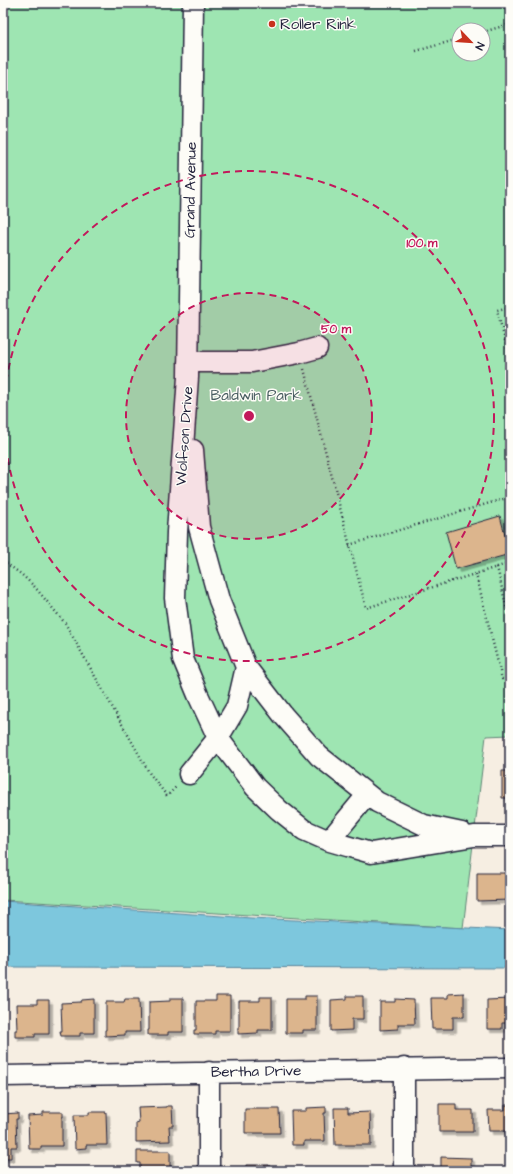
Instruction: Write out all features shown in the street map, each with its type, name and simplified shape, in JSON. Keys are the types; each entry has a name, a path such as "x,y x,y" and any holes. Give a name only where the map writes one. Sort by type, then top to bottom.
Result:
{"street":[{"name":"Grand Avenue","path":"188,369 192,3"},
{"path":"188,369 252,362 308,350"},
{"name":"Wolfson Drive","path":"188,369 199,527 219,600 246,668 318,756 377,802 424,825 474,836"},
{"name":"Wolfson Drive","path":"188,369 176,532 175,598 183,659 218,738 255,787 279,810 304,830 329,841 371,853 474,836 510,836"},
{"path":"189,774 218,738 237,706 246,668"},
{"path":"329,841 367,794"},
{"path":"404,1068 404,1171"},
{"name":"Bertha Drive","path":"3,1076 404,1068 510,1068"},
{"path":"209,1072 209,1171"}],"path":[{"path":"491,30 510,24"},
{"path":"416,51 451,41"},
{"path":"510,307 497,310 510,358"},
{"path":"308,350 349,545 366,608 510,563"},
{"path":"349,545 510,497"},
{"path":"3,561 34,586 65,623 150,774 167,796 189,774"},
{"path":"497,567 510,623"},
{"path":"476,574 502,679"},
{"path":"502,679 510,677"},
{"path":"502,679 510,680"}],"green space":[{"name":"Baldwin Park","path":"3,3 510,3 510,735 486,736 463,928 3,900"}],"water":[{"path":"3,901 251,918 510,930 510,968 3,967"}],"building":[{"path":"500,516 510,554 456,569 446,532"},
{"path":"502,771 510,771 510,798 502,798"},
{"path":"477,873 510,873 510,900 477,901"},
{"path":"464,993 464,1017 453,1017 453,1029 432,1029 431,998 448,998 448,994"},
{"path":"216,996 230,996 230,1031 215,1031 215,1034 194,1034 194,1030 196,1030 196,1001 216,1001"},
{"path":"305,996 317,996 317,1030 303,1030 303,1033 286,1033 286,999 305,999"},
{"path":"347,996 363,996 363,1019 352,1019 352,1030 331,1031 331,1000 347,999"},
{"path":"260,997 272,997 272,1030 258,1030 258,1033 238,1034 239,1001 260,1001"},
{"path":"170,998 183,998 183,1032 168,1032 168,1035 148,1035 149,1002 170,1001"},
{"path":"94,999 94,1033 80,1033 80,1036 61,1036 61,1003 81,1002 82,1000"},
{"path":"125,999 139,999 140,1032 125,1032 125,1035 105,1036 106,1002 124,1002"},
{"path":"395,999 414,1000 415,1024 398,1024 398,1029 380,1030 380,1002 395,1002"},
{"path":"510,999 510,1023 502,1023 502,1029 487,1029 487,1000"},
{"path":"37,1000 49,1000 49,1034 35,1034 35,1037 15,1037 15,1030 17,1030 16,1004 37,1004"},
{"path":"439,1104 456,1104 456,1110 473,1110 473,1132 439,1132"},
{"path":"505,1105 510,1105 510,1134 506,1134 506,1131 489,1131 488,1110 505,1110"},
{"path":"172,1106 173,1126 169,1126 170,1141 136,1142 136,1123 139,1122 138,1108"},
{"path":"326,1107 326,1113 324,1113 325,1141 304,1141 304,1145 292,1145 291,1111 306,1111 306,1108"},
{"path":"334,1108 348,1108 348,1113 370,1112 371,1145 335,1145"},
{"path":"245,1109 279,1109 280,1133 245,1133"},
{"path":"43,1112 63,1112 62,1146 41,1146 41,1149 29,1149 28,1116 43,1115"},
{"path":"89,1112 106,1112 107,1145 86,1145 86,1148 75,1149 74,1115 89,1115"},
{"path":"18,1113 18,1119 16,1119 17,1147 11,1147 11,1158 3,1158 3,1114"},
{"path":"137,1151 170,1151 170,1166 174,1167 174,1171 140,1171 140,1163 137,1163"},
{"path":"441,1157 471,1158 471,1171 441,1171"},
{"path":"246,1165 269,1165 270,1171 246,1171"}],"place":[{"name":"Roller Rink","path":"272,24"}]}
